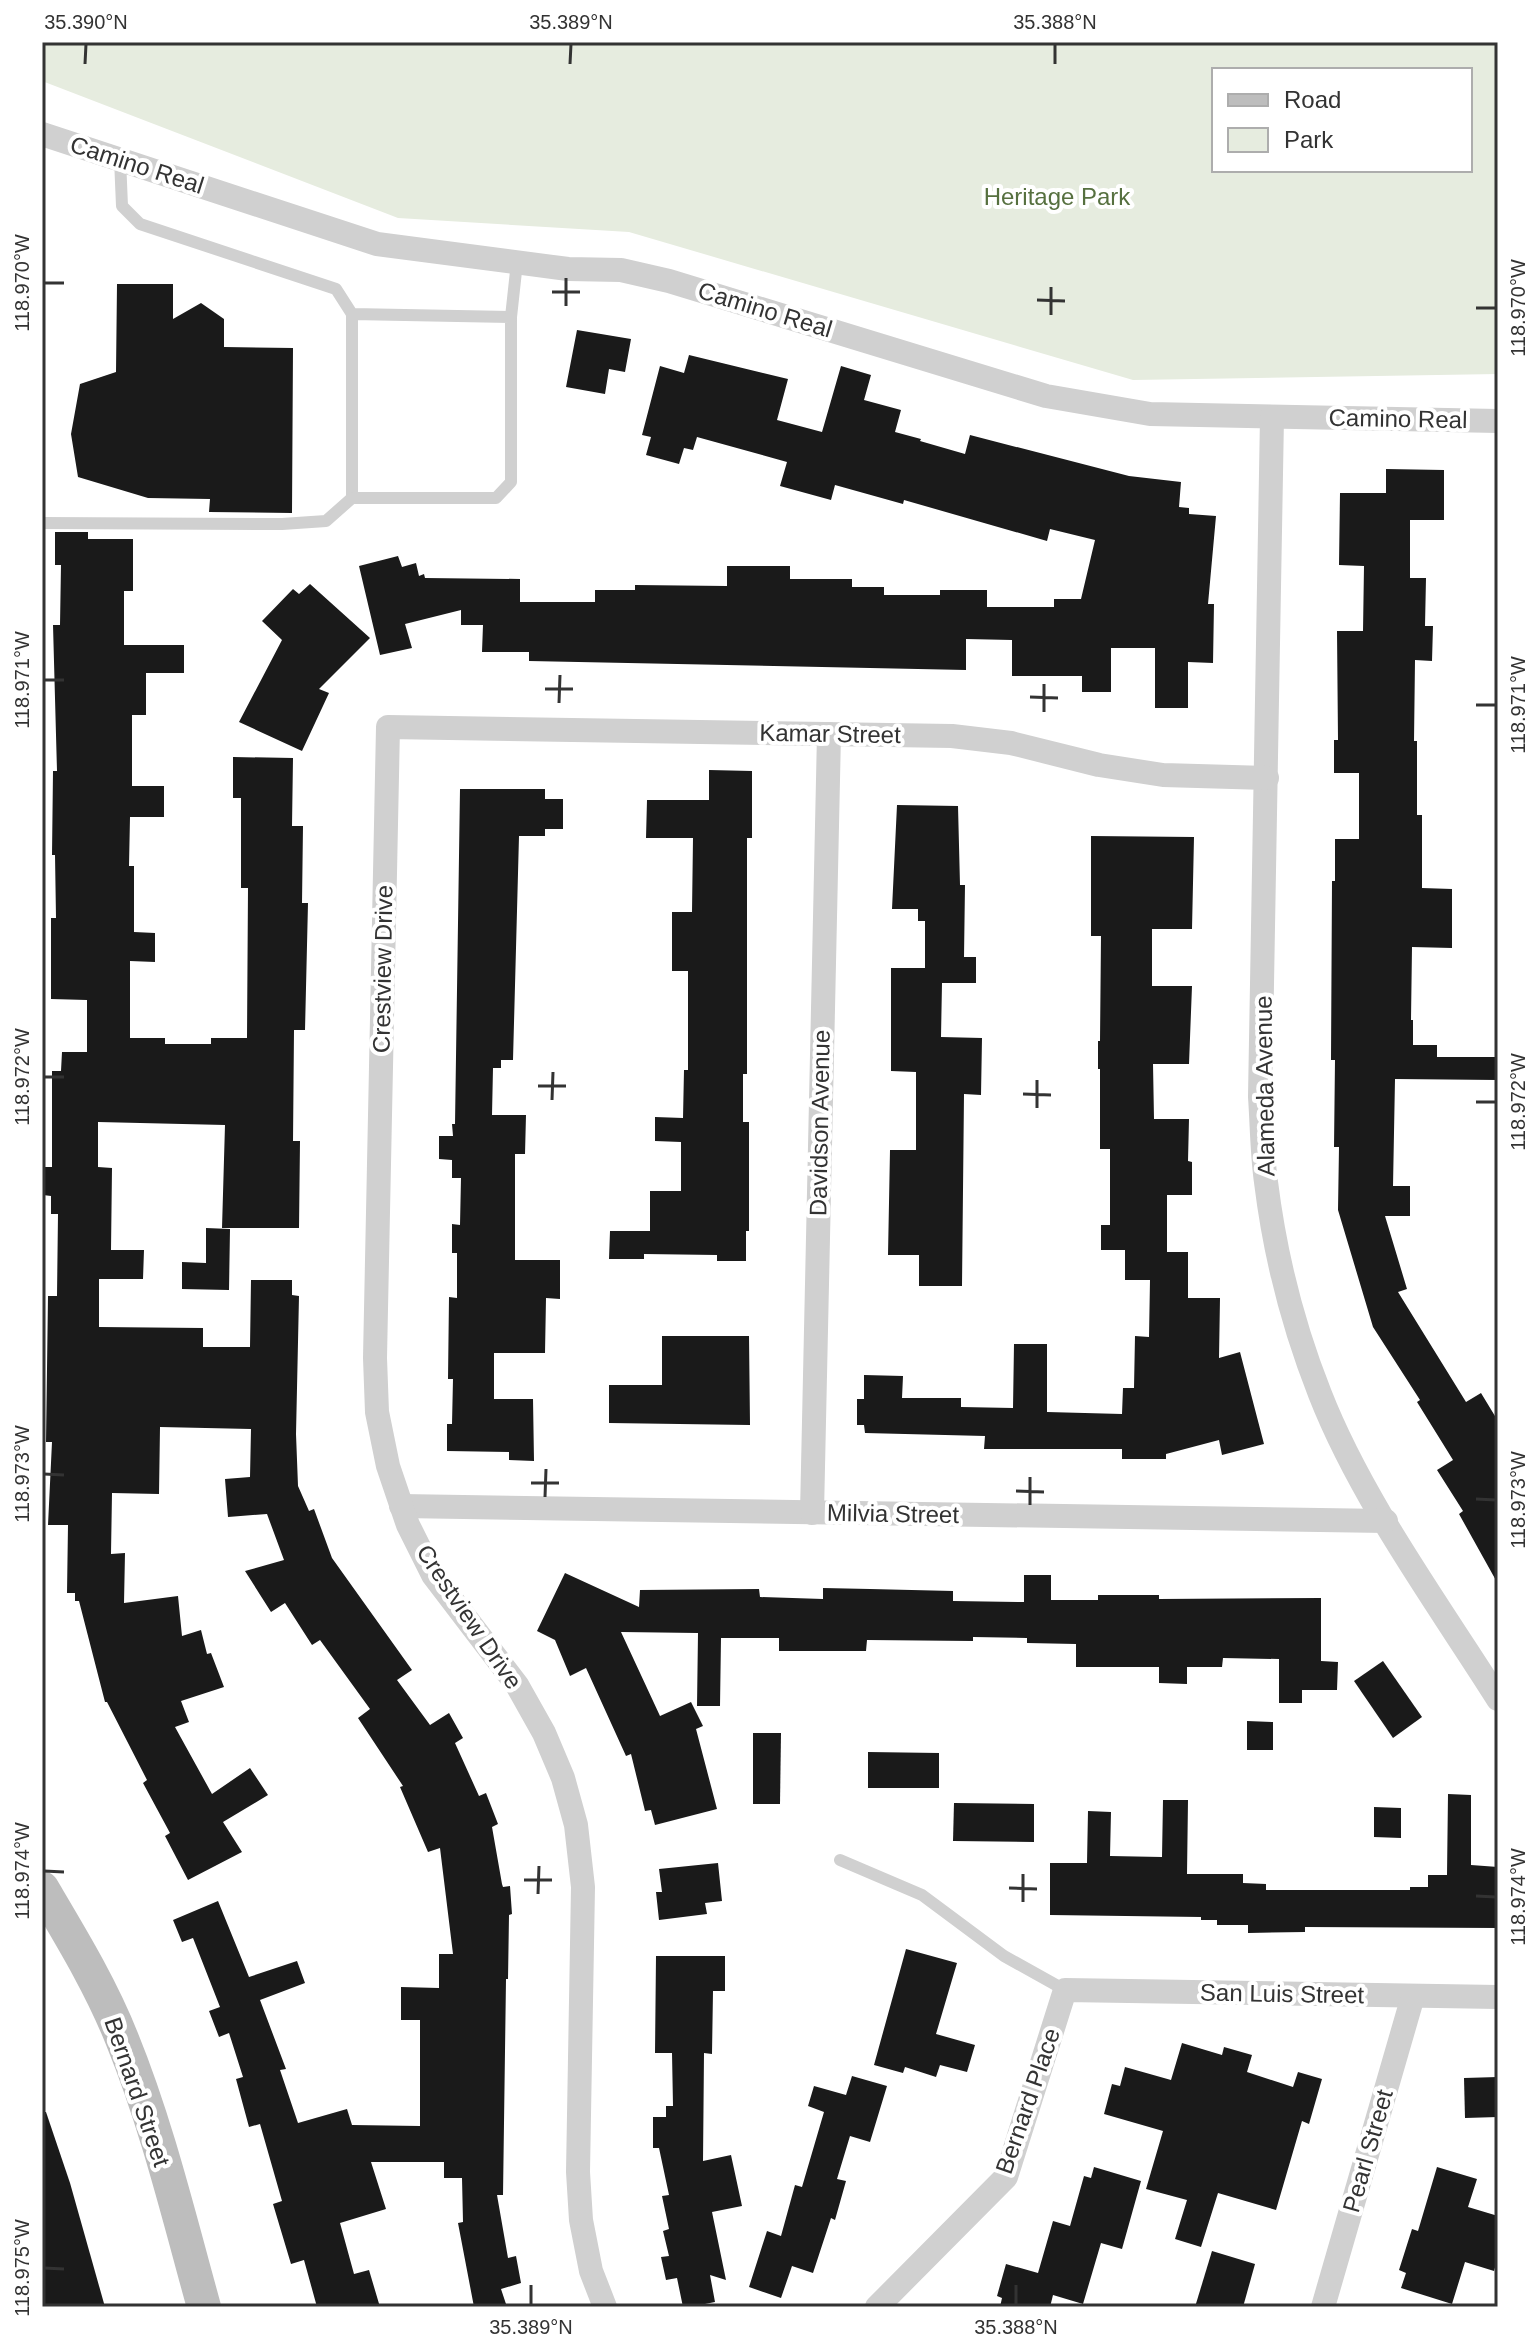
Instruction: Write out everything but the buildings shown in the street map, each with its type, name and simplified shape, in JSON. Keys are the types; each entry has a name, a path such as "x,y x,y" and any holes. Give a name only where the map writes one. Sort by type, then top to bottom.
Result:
{"street":[{"name":"Camino Real","path":"42,134 377,244 568,269 621,270 669,281 1046,396 1150,414 1498,421"},
{"name":"Alameda Avenue","path":"1272,417 1260,1097 1265,1180 1276,1249 1293,1317 1321,1396 1356,1471 1498,1699"},
{"name":"Kamar Street","path":"388,727 952,736 1011,743 1099,765 1163,775 1267,778"},
{"name":"Crestview Drive","path":"388,727 375,1358 377,1412 388,1466 401,1506 433,1575 517,1685 544,1733 563,1778 576,1825 583,1887 578,2172 581,2220 591,2271 605,2307"},
{"name":"Davidson Avenue","path":"812,1513 829,734"},
{"name":"Milvia Street","path":"401,1506 1386,1521"},
{"name":"Bernard Street","path":"42,1888 85,1961 121,2036 146,2102 204,2307"},
{"name":"San Luis Street","path":"1065,1990 1498,1997"},
{"name":"Bernard Place","path":"877,2307 1006,2177 1065,1990"},
{"name":"Pearl Street","path":"1323,2307 1413,1996"}],"lane":[{"path":"120,159 122,206 140,224 336,289 352,314 352,498"},
{"path":"42,523 282,524 326,521 352,498 496,498 511,482 511,317 517,262"},
{"path":"352,314 511,317"},
{"path":"840,1860 922,1895 1004,1956 1065,1990"}],"green space":[{"name":"Heritage Park","path":"42,42 1498,42 1498,374 1133,380 629,232 398,218 42,81"}]}
